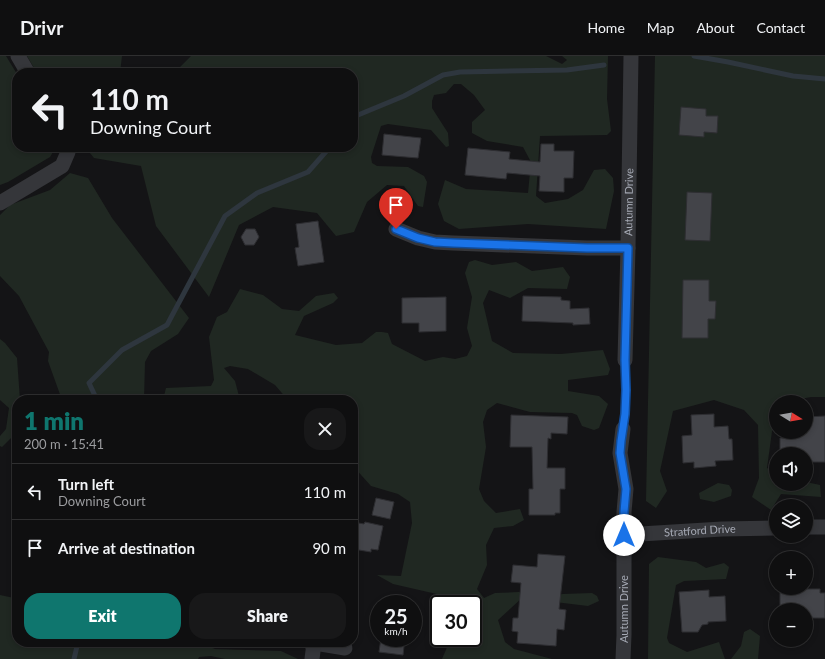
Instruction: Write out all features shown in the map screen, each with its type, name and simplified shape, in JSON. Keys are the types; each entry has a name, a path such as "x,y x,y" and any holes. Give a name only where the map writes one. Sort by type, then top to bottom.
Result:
{"street":[{"path":"18,56 25,68"},
{"name":"Autumn Drive","path":"625,360 631,56"},
{"path":"0,203 62,166 68,152"},
{"path":"396,229 418,238 447,243 628,248"},
{"name":"Autumn Drive","path":"622,659 624,635 624,512 626,489 620,453 623,429"},
{"path":"813,527 825,527"},
{"name":"Stratford Drive","path":"624,535 722,529 769,528"},
{"path":"312,647 312,659"},
{"path":"340,647 345,648"}],"lane":[{"name":"Autumn Drive","path":"623,429 626,390 625,360"}],"shaded area":[{"path":"0,56 6,56 13,68 12,68 12,152 53,152 50,157 8,182 0,185"},
{"path":"27,56 122,56 121,68 34,68"},
{"path":"191,56 546,56 562,64 567,60 562,56 608,56 607,99 611,131 607,135 540,136 536,196 545,203 568,199 583,190 594,170 605,169 613,178 614,191 606,229 528,224 459,229 444,221 438,204 445,180 466,189 528,193 531,162 523,147 487,141 472,133 472,122 485,110 474,95 461,84 454,84 446,93 434,95 432,101 432,108 448,133 449,146 446,147 431,130 388,124 381,126 371,157 372,163 377,166 408,167 424,176 427,182 423,207 418,206 404,186 387,185 367,202 354,232 336,236 317,213 273,207 239,225 209,297 156,226 141,166 94,158 89,152 358,152 358,68 156,68 180,67"},
{"path":"655,56 825,56 825,397 813,397 813,395 769,395 769,439 771,439 767,468 769,469 769,491 813,491 813,484 820,485 821,497 781,494 778,499 769,499 769,509 752,497 759,478 758,425 744,410 714,400 673,411 660,471 667,491 656,508 646,501"},
{"path":"70,173 88,178 112,218 189,318 178,334 151,351 145,362 144,395 60,395 48,361 49,352 19,296 0,276 0,215 10,205 50,190"},
{"path":"475,260 492,265 516,262 532,271 563,267 570,277 567,289 528,288 510,298 489,290 483,303 492,341 513,353 561,354 603,350 610,369 608,375 568,380 568,391 599,396 608,404 599,428 594,430 582,426 577,415 572,413 530,412 497,403 487,410 483,422 486,447 479,489 484,501 496,513 520,509 524,520 513,526 494,528 486,545 487,565 477,589 482,595 441,595 393,584 377,575 401,576 412,523 410,502 398,494 371,486 358,472 358,395 284,395 275,385 248,369 230,366 224,368 235,381 239,395 164,395 166,388 211,386 214,380 209,337 217,317 227,312 240,289 263,295 282,309 299,311 316,296 334,293 338,298 333,303 304,316 295,335 336,345 362,343 376,332 382,332 388,333 392,344 425,361 443,357 455,359 467,356 472,346 467,328 472,297 465,273 469,262"},
{"path":"0,339 17,358 20,395 12,395 12,434 11,438 2,447 0,446 0,436 6,429 9,408 0,400"},
{"path":"718,483 729,485 732,490 731,496 714,502 700,499 699,493"},
{"path":"658,557 696,562 706,568 724,563 729,567 726,579 684,581 676,585 667,638 669,643 687,652 719,642 725,659 648,659 649,564"},
{"path":"519,592 534,598 563,594 592,593 597,596 599,601 588,606 522,598 498,620 505,642 514,649 552,659 442,659 447,647 482,647 482,595 484,598 495,593"},
{"path":"0,595 12,598 12,647 210,647 215,649 281,651 298,659 225,659 211,656 199,657 198,659 0,659"},
{"path":"750,629 760,636 758,659 731,659 741,646 744,632"}],"building":[{"path":"681,107 706,109 706,116 718,116 717,133 704,132 704,137 679,135"},
{"path":"384,134 421,138 418,158 382,155"},
{"path":"541,144 554,144 554,151 574,151 573,178 564,178 564,192 539,191 540,176 507,173 506,179 465,175 468,148 510,152 509,159 540,162"},
{"path":"687,192 712,193 710,241 685,240"},
{"path":"318,221 324,262 298,266 295,248 299,247 296,224"},
{"path":"246,229 255,229 259,237 254,245 245,245 241,237"},
{"path":"683,280 709,280 709,301 716,301 715,319 708,319 708,338 682,338"},
{"path":"523,296 561,297 561,300 570,301 570,309 589,308 590,324 573,325 573,323 522,321"},
{"path":"446,297 446,331 419,332 419,323 402,323 402,298"},
{"path":"714,414 714,427 728,426 729,439 732,439 733,460 715,461 716,466 694,468 694,462 683,463 682,436 692,435 691,415"},
{"path":"511,415 568,417 567,434 551,433 551,439 548,438 547,468 565,468 565,489 560,489 560,513 555,513 555,515 529,515 529,489 533,489 532,447 510,447"},
{"path":"825,416 825,462 813,462 813,447 780,447 780,439 813,439 813,417"},
{"path":"376,498 394,502 390,519 372,515"},
{"path":"365,522 383,526 378,550 371,549 371,552 358,550 358,523 364,524"},
{"path":"538,554 565,556 559,609 566,610 564,630 557,629 556,646 517,643 518,632 512,631 513,618 518,618 521,583 511,582 513,565 537,567"},
{"path":"813,589 820,589 820,593 825,593 825,618 813,618 813,603 780,603 780,595 813,595"},
{"path":"709,590 709,597 725,596 726,621 708,622 708,624 702,625 698,632 682,632 679,592"},
{"path":"380,647 404,647 403,655 379,652"}],"waterway":[{"path":"694,56 793,76 825,79"},
{"path":"358,115 404,96 443,75 460,72 567,70 604,65"},
{"path":"95,395 89,383 122,350 167,325 225,216 257,193 308,172 326,152"},
{"path":"74,659 77,647"}],"route":[{"path":"396,229 418,238 435,242 587,248 628,248 625,360 626,390 625,414 620,453 626,489 624,535"}]}
